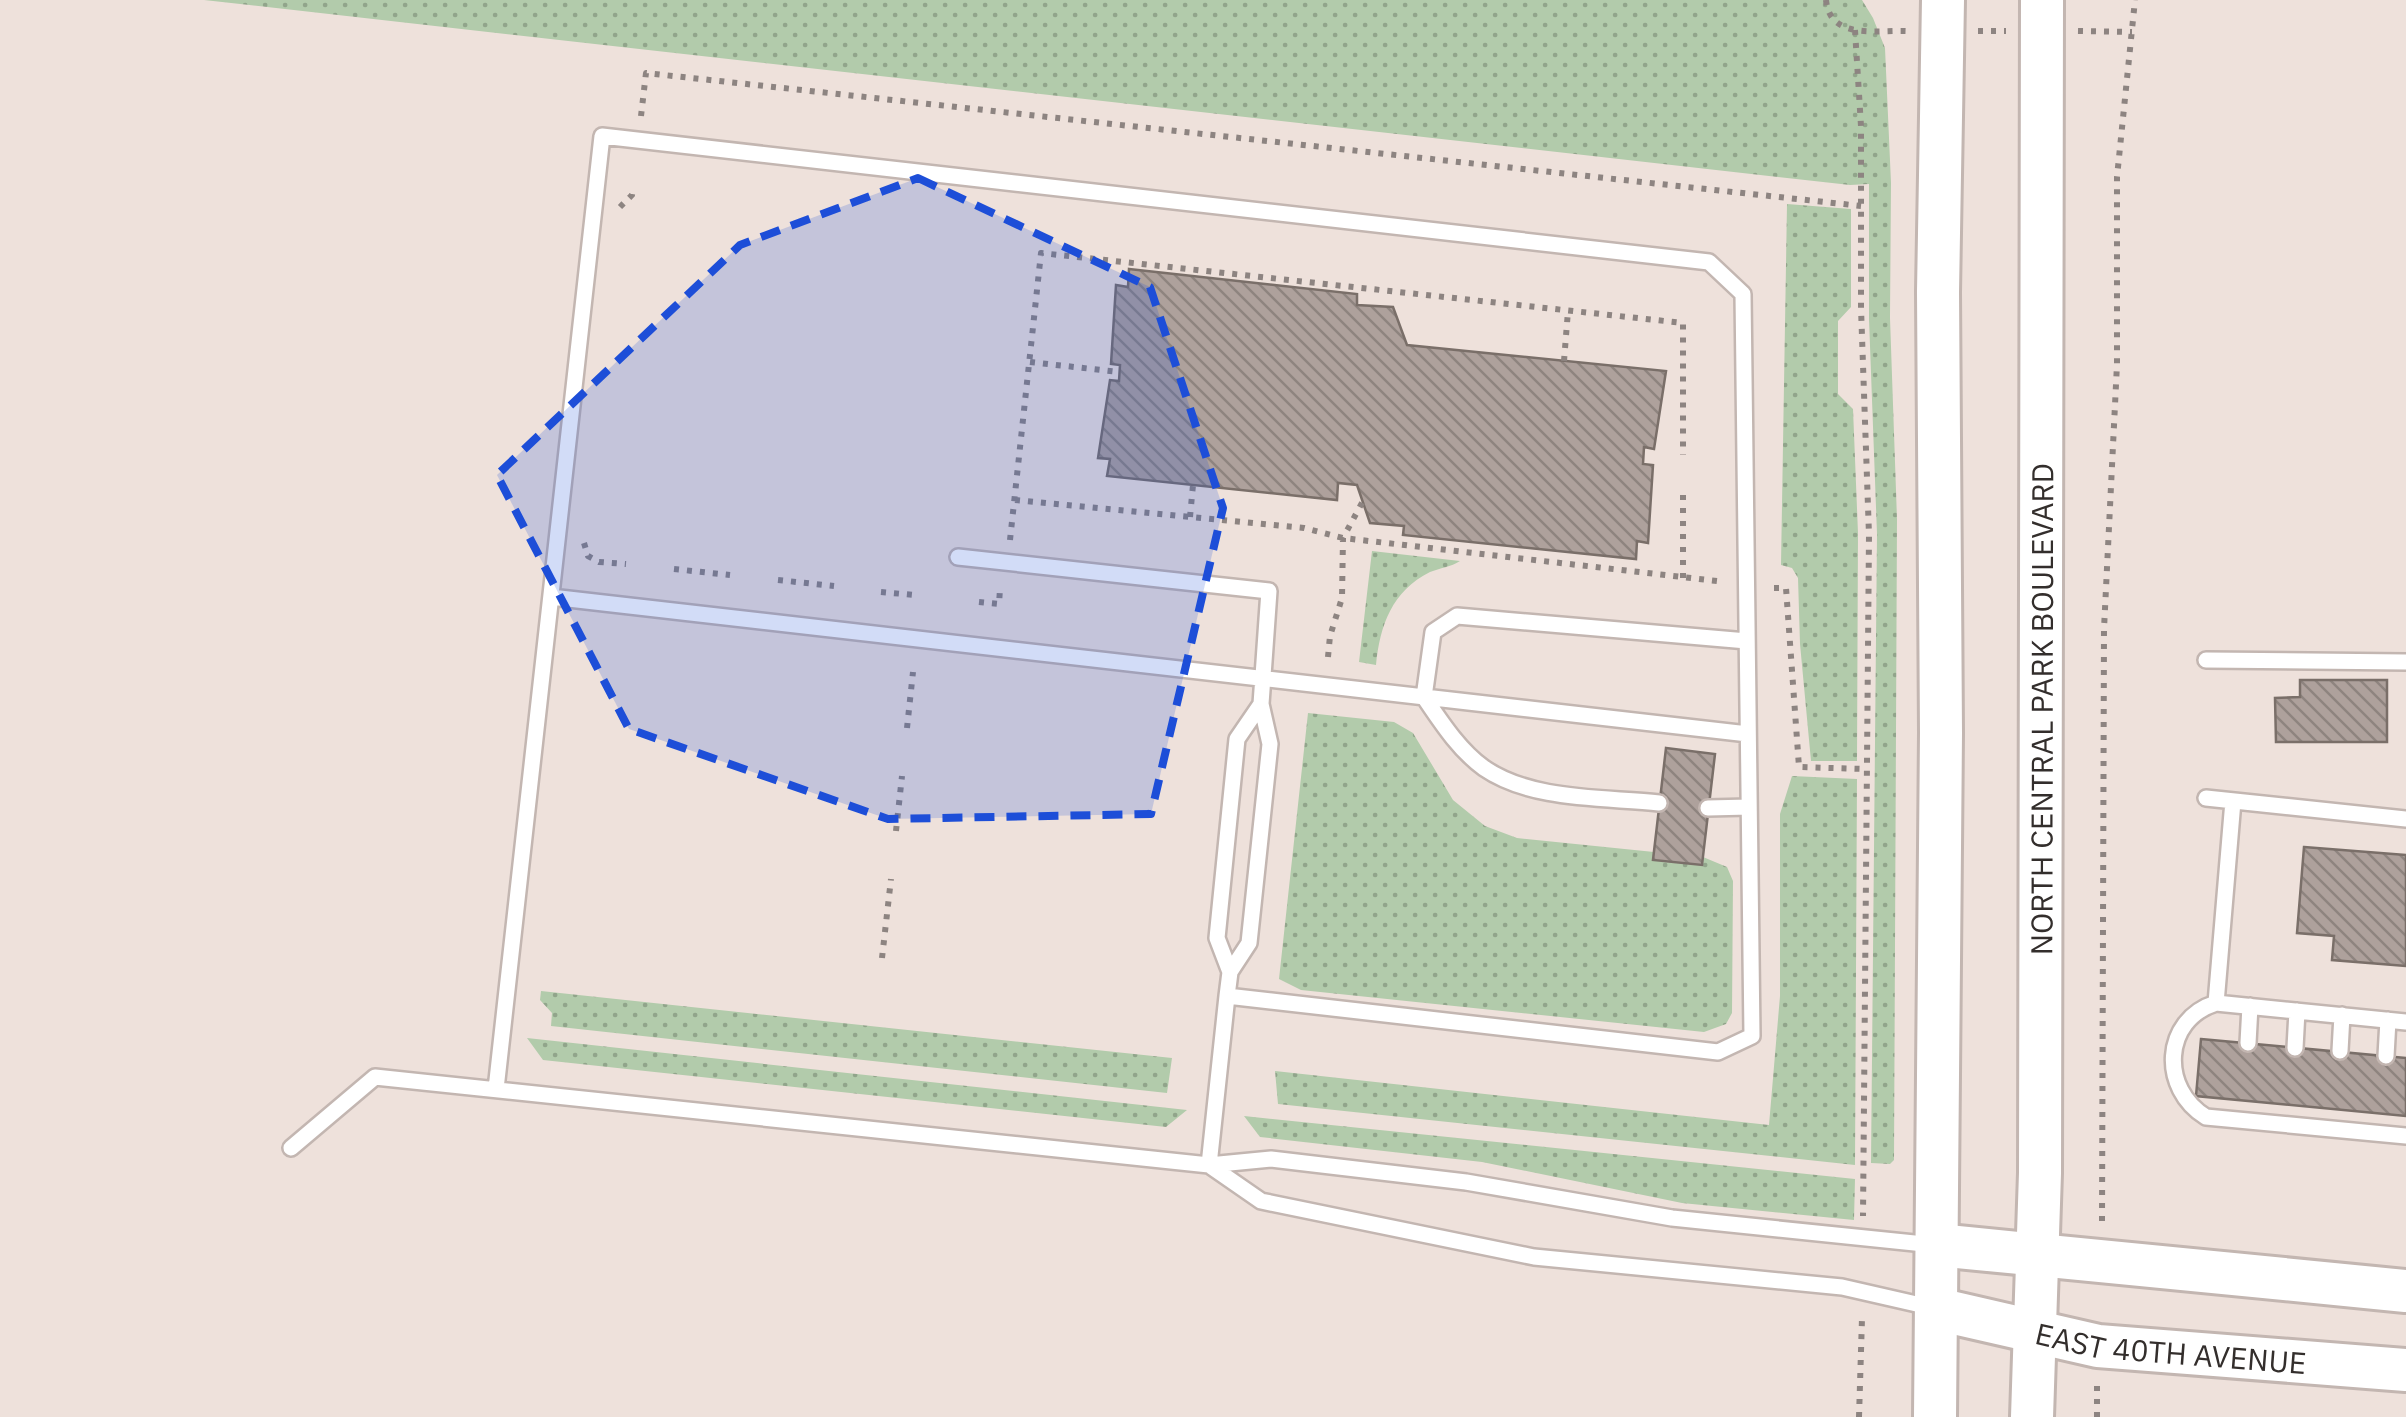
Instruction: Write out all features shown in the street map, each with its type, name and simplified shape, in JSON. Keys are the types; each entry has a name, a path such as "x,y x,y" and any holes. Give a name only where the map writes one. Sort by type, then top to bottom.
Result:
{"main road":[{"path":"1936,1417 1941,732 1938,292 1952,16"},
{"name":"NORTH CENTRAL PARK BOULEVARD","path":"2030,16 2038,1254 2032,1417"},
{"path":"1937,1245 2406,1292"},
{"name":"EAST 40TH AVENUE","path":"1937,1309 2098,1346 2406,1370"}],"lane":[{"path":"496,1090 602,136 1709,262 1743,294 1752,1036 1718,1052 1226,996"},
{"path":"958,557 1270,592 1261,704 1270,744 1249,943 1230,972 1226,996 1210,1165"},
{"path":"551,596 1748,734"},
{"path":"1659,804 1530,789 1485,768 1450,736 1424,696 1433,632 1457,616 1748,641"},
{"path":"2206,660 2406,662"},
{"path":"1230,972 1217,938 1237,739 1261,704"},
{"path":"2206,798 2406,818"},
{"path":"2216,1003 2233,801"},
{"path":"1708,808 1750,806"},
{"path":"2406,1022 2216,1003 2198,1008 2184,1024 2176,1043 2179,1092 2191,1108 2206,1117 2406,1136"},
{"path":"2248,1043 2250,1006"},
{"path":"2295,1048 2297,1011"},
{"path":"2340,1052 2342,1016"},
{"path":"2386,1056 2388,1020"},
{"path":"291,1148 374,1077 1210,1165 1271,1159 1466,1182 1672,1218 1937,1245"},
{"path":"2244,1120 2245,1101"},
{"path":"2290,1125 2291,1105"},
{"path":"2336,1129 2337,1109"},
{"path":"2379,1134 2381,1114"},
{"path":"1210,1165 1261,1202 1534,1257 1842,1287 1937,1309"}],"path":[{"path":"1826,0 1837,25 1879,30"},
{"path":"2103,1198 2104,629 2117,364 2117,177 2134,0"},
{"path":"1952,16 2030,16"},
{"path":"1855,30 1861,126 1862,384 1868,534 1863,1212"},
{"path":"2110,31 2132,32"},
{"path":"641,117 646,73 1861,206"},
{"path":"1010,541 1042,253 1682,323 1683,455"},
{"path":"1564,360 1568,310"},
{"path":"1030,362 1119,372"},
{"path":"1190,517 1193,485"},
{"path":"1682,578 1684,494"},
{"path":"1015,500 1304,528 1343,538 1717,581"},
{"path":"1328,657 1342,598 1343,538 1363,501"},
{"path":"674,569 730,575"},
{"path":"778,580 834,586"},
{"path":"1774,588 1786,588 1799,767 1866,769"},
{"path":"978,602 999,604 1000,589"},
{"path":"881,592 914,595"},
{"path":"899,607 900,594"},
{"path":"907,728 913,672"},
{"path":"896,831 902,776"},
{"path":"882,958 891,879"},
{"path":"1859,1417 1862,1325"},
{"path":"2097,1390 2097,1417"}],"highlighted area":[{"path":"918,178 1150,287 1223,508 1151,814 888,819 629,729 497,475 740,245"}],"green space":[{"path":"204,0 1862,0 1885,48 1891,183 1890,318 1897,519 1894,1160 1890,1164 1871,1163 1877,534 1869,319 1869,184 1850,185"},
{"path":"1787,204 1851,209 1851,307 1838,321 1838,394 1853,409 1858,533 1857,761 1811,761 1798,578 1792,568 1781,565"},
{"path":"1372,551 1460,561 1430,572 1397,599 1385,623 1376,665 1359,662"},
{"path":"1308,713 1394,722 1413,733 1453,800 1485,826 1517,838 1654,852 1653,860 1701,865 1703,857 1727,867 1733,881 1732,1013 1726,1024 1704,1032 1301,990 1279,979"},
{"path":"1792,776 1857,779 1855,1165 1278,1104 1275,1071 1769,1125 1780,996 1780,814"},
{"path":"541,991 1172,1058 1167,1093 551,1026 552,1013 540,1000"},
{"path":"527,1038 1187,1110 1166,1127 543,1060"},
{"path":"1244,1116 1855,1179 1854,1220 1682,1203 1482,1162 1260,1137"}],"building":[{"path":"1129,269 1357,294 1357,305 1393,307 1407,345 1666,371 1654,449 1644,447 1643,464 1653,465 1648,543 1637,541 1636,559 1403,535 1404,526 1370,523 1357,485 1338,483 1337,500 1107,476 1110,459 1098,458 1110,380 1119,381 1120,365 1111,364 1116,285 1128,287"},
{"path":"2300,680 2387,680 2387,742 2276,742 2275,698 2300,697"},
{"path":"1666,748 1715,754 1702,865 1653,860"},
{"path":"2304,847 2406,855 2406,966 2332,960 2334,936 2297,933"},
{"path":"2201,1039 2406,1058 2406,1116 2196,1096"}]}
